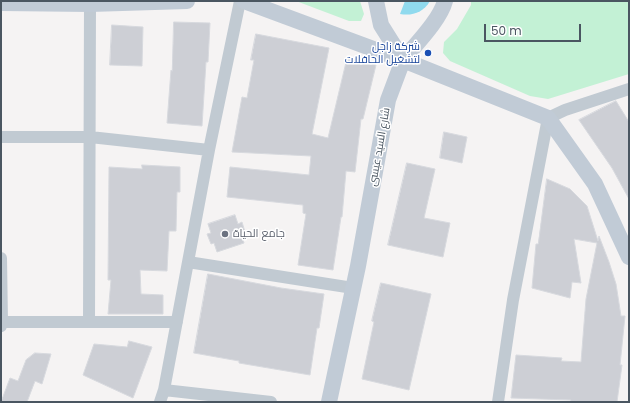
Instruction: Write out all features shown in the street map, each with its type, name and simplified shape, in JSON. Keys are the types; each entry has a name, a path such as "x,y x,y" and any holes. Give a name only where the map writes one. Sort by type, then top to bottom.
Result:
{"street":[{"path":"1,4 90,4 187,1"},
{"path":"160,402 164,390 209,150 240,1"},
{"path":"244,1 403,60 548,118 595,184 629,257"},
{"path":"376,1 381,25 403,60"},
{"path":"403,60 422,38 443,9 445,1"},
{"path":"89,322 90,4"},
{"name":"شارع السيد عيسى","path":"330,402 388,100 403,60"},
{"path":"548,118 565,110 629,89"},
{"path":"498,402 513,300 548,118"},
{"path":"1,137 90,137 209,150"},
{"path":"1,258 1,323 177,322"},
{"path":"188,262 353,288"},
{"path":"164,390 271,402"}],"green space":[{"path":"296,1 360,1 364,14 361,21 349,21"},
{"path":"471,1 629,1 629,74 548,99 530,96 450,61 443,53 444,42 457,29 471,5"}],"water":[{"path":"405,1 430,1 421,11 417,13 400,14"}],"building":[{"path":"174,22 210,23 202,126 167,123 171,70 172,71"},
{"path":"112,25 143,27 142,66 110,65"},
{"path":"256,34 329,48 312,134 328,138 347,58 376,65 363,119 361,119 355,172 346,171 342,217 333,270 298,265 306,214 303,213 303,205 227,197 230,167 309,175 311,156 232,152 242,97 247,98 254,60 251,60"},
{"path":"616,101 629,122 629,199 612,168 579,120"},
{"path":"444,132 467,137 462,163 440,158"},
{"path":"407,163 435,169 424,218 450,223 443,257 388,245"},
{"path":"142,165 180,167 180,192 177,192 176,231 169,231 167,271 140,270 141,294 163,295 163,314 108,314 111,280 108,280 109,167 142,169"},
{"path":"547,179 570,189 587,206 598,241 599,236 616,284 621,316 625,316 620,365 622,365 617,402 570,402 571,400 511,398 516,355 562,358 561,361 581,362 586,299 597,243 574,239 581,283 572,282 570,298 532,288 536,244 538,244"},
{"name":"جامع الحياة","path":"235,215 238,224 242,222 245,232 241,233 244,243 217,252 214,243 211,244 207,234 211,233 208,224"},
{"path":"208,274 281,288 324,294 310,375 239,363 239,361 194,353"},
{"path":"381,283 431,294 409,390 362,379 374,322 372,321"},
{"path":"129,341 152,347 133,398 83,375 94,344 127,347"},
{"path":"35,353 51,354 42,384 35,381 27,402 1,402 10,378 18,381 26,360"}],"place":[{"name":"شركة زاجل لتشغيل الحافلات","path":"428,53"},
{"name":"جامع الحياة","path":"225,234"}]}
